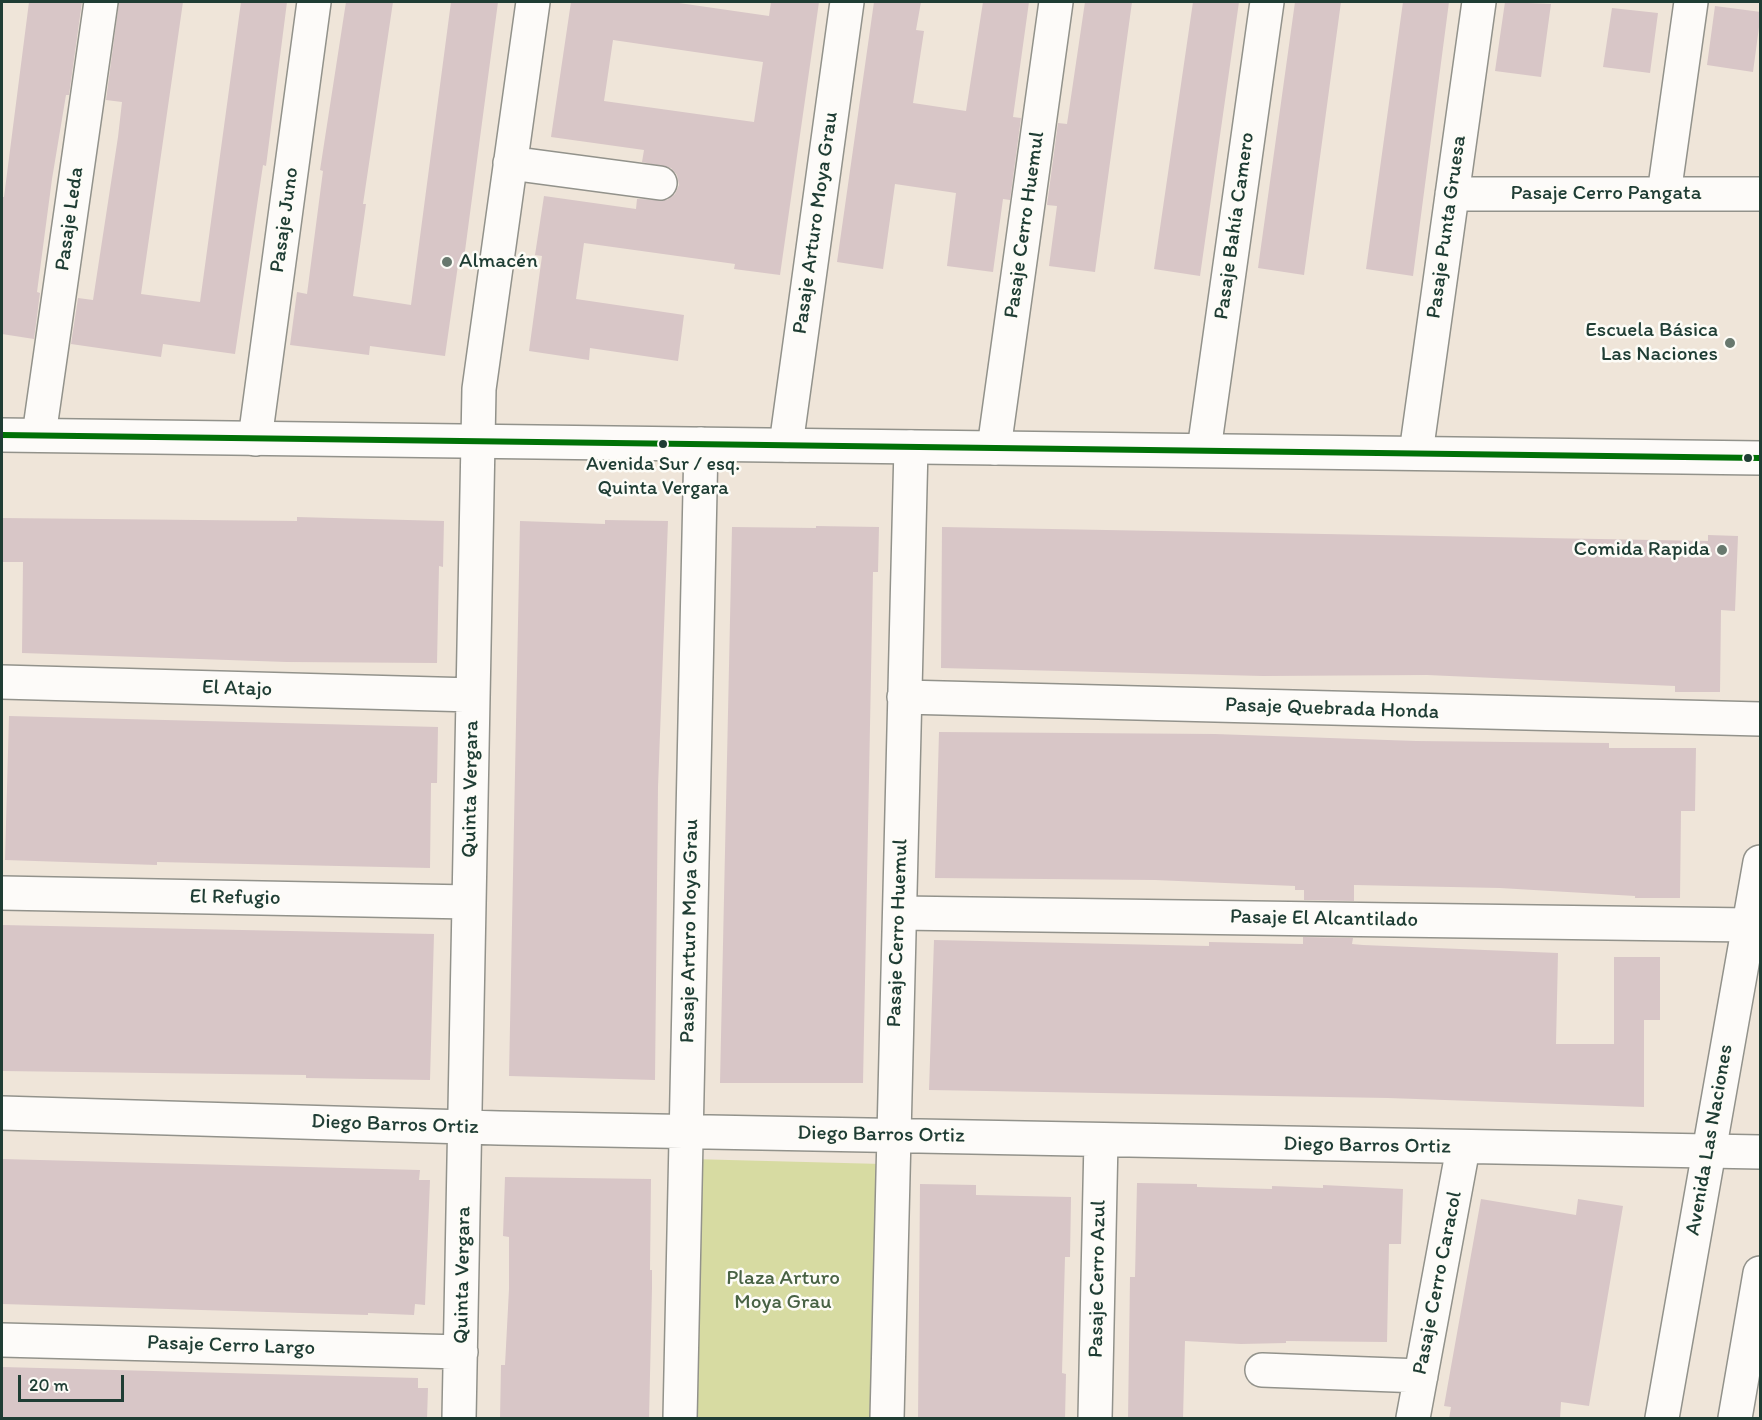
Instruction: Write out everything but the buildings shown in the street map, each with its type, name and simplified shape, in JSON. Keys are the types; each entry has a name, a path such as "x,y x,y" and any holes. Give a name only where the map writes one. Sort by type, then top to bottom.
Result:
{"street":[{"name":"Pasaje Leda","path":"39,435 102,2"},
{"name":"Pasaje Juno","path":"255,438 314,2"},
{"name":"Quinta Vergara","path":"459,1419 479,389 533,2"},
{"name":"Pasaje Arturo Moya Grau","path":"786,445 847,2"},
{"name":"Pasaje Cerro Huemul","path":"994,448 1056,2"},
{"name":"Pasaje Bahía Camero","path":"1204,450 1267,2"},
{"name":"Pasaje Punta Gruesa","path":"1416,453 1479,2"},
{"path":"1665,194 1691,2"},
{"path":"510,162 660,183"},
{"name":"Pasaje Cerro Pangata","path":"1452,194 1761,194"},
{"path":"2,435 1761,458"},
{"name":"Pasaje Arturo Moya Grau","path":"680,1419 701,444"},
{"name":"Pasaje Cerro Huemul","path":"887,1419 892,1136 900,913 911,447"},
{"name":"El Atajo","path":"2,682 473,695"},
{"name":"Pasaje Quebrada Honda","path":"904,697 1761,719"},
{"name":"Avenida Las Naciones","path":"1662,1419 1707,1153 1761,862"},
{"name":"El Refugio","path":"2,893 469,902"},
{"name":"Pasaje El Alcantilado","path":"900,913 1749,925"},
{"name":"Diego Barros Ortiz","path":"2,1113 466,1127 1707,1153 1761,1152"},
{"name":"Pasaje Cerro Azul","path":"1095,1419 1101,1140"},
{"name":"Pasaje Cerro Caracol","path":"1413,1419 1463,1148"},
{"path":"1734,1419 1751,1377 1761,1273"},
{"name":"Pasaje Cerro Largo","path":"2,1340 461,1352"},
{"path":"1262,1370 1421,1376"}],"green space":[{"name":"Plaza Arturo Moya Grau","path":"691,1159 882,1164 876,1418 686,1418"}],"transit line":[{"path":"2,435 1760,458"}],"place":[{"name":"Almacén","path":"447,262"},
{"name":"Escuela Básica Las Naciones","path":"1730,343"},
{"name":"Avenida Sur / esq. Quinta Vergara","path":"663,444"},
{"name":"Comida Rapida","path":"1722,550"}]}
